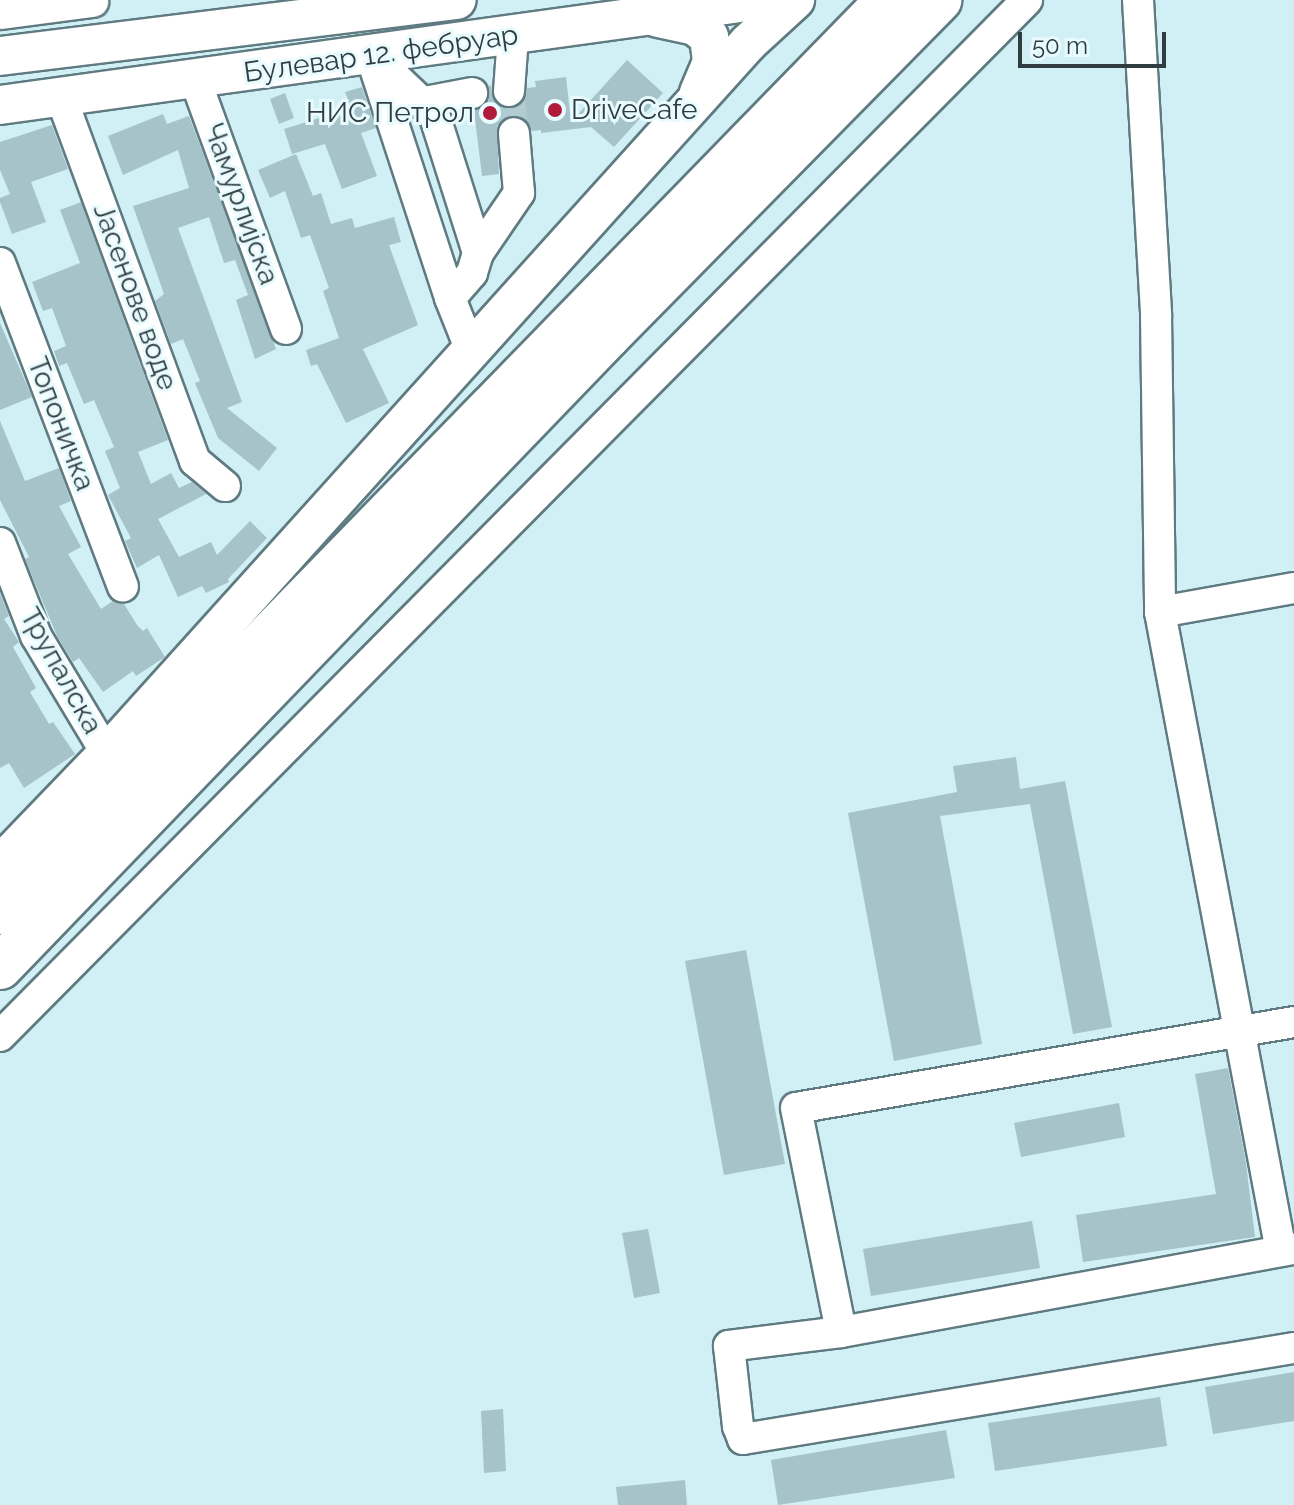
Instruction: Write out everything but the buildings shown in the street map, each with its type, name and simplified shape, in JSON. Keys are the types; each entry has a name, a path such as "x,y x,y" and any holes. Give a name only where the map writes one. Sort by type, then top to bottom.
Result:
{"highway":[{"path":"0,912 888,0"},
{"path":"0,967 608,336 939,0"}],"main road":[{"name":"Булевар 12. фебруар","path":"0,56 457,0"},
{"name":"Булевар 12. фебруар","path":"0,105 761,0"},
{"path":"0,865 107,754 748,43 795,0"},
{"path":"652,17 695,26 709,37 712,62 692,106"}],"street":[{"path":"0,1036 1027,0"},
{"path":"1138,0 1156,316 1160,612 1237,1032 1287,1250 841,1332 729,1346 738,1426 743,1439 1294,1348"},
{"path":"0,14 93,1 101,42"},
{"path":"507,88 513,36"},
{"path":"377,55 398,81 425,102 434,114 478,253"},
{"path":"377,55 450,298 470,348"},
{"name":"Чамурлијска","path":"195,79 286,329"},
{"path":"425,102 472,93"},
{"name":"Јасенове воде","path":"61,97 195,461 225,486"},
{"path":"450,298 472,273 478,253 519,193 514,133"},
{"name":"Топоничка","path":"0,263 123,586"},
{"name":"Трупалска","path":"0,543 36,636 107,754"},
{"path":"1160,612 1294,588"},
{"path":"841,1332 796,1108 1294,1022"}],"tunnel":[{"path":"509,91 514,133"}],"place":[{"name":"DriveCafe","path":"555,110"},
{"name":"НИС Петрол","path":"490,113"}]}
